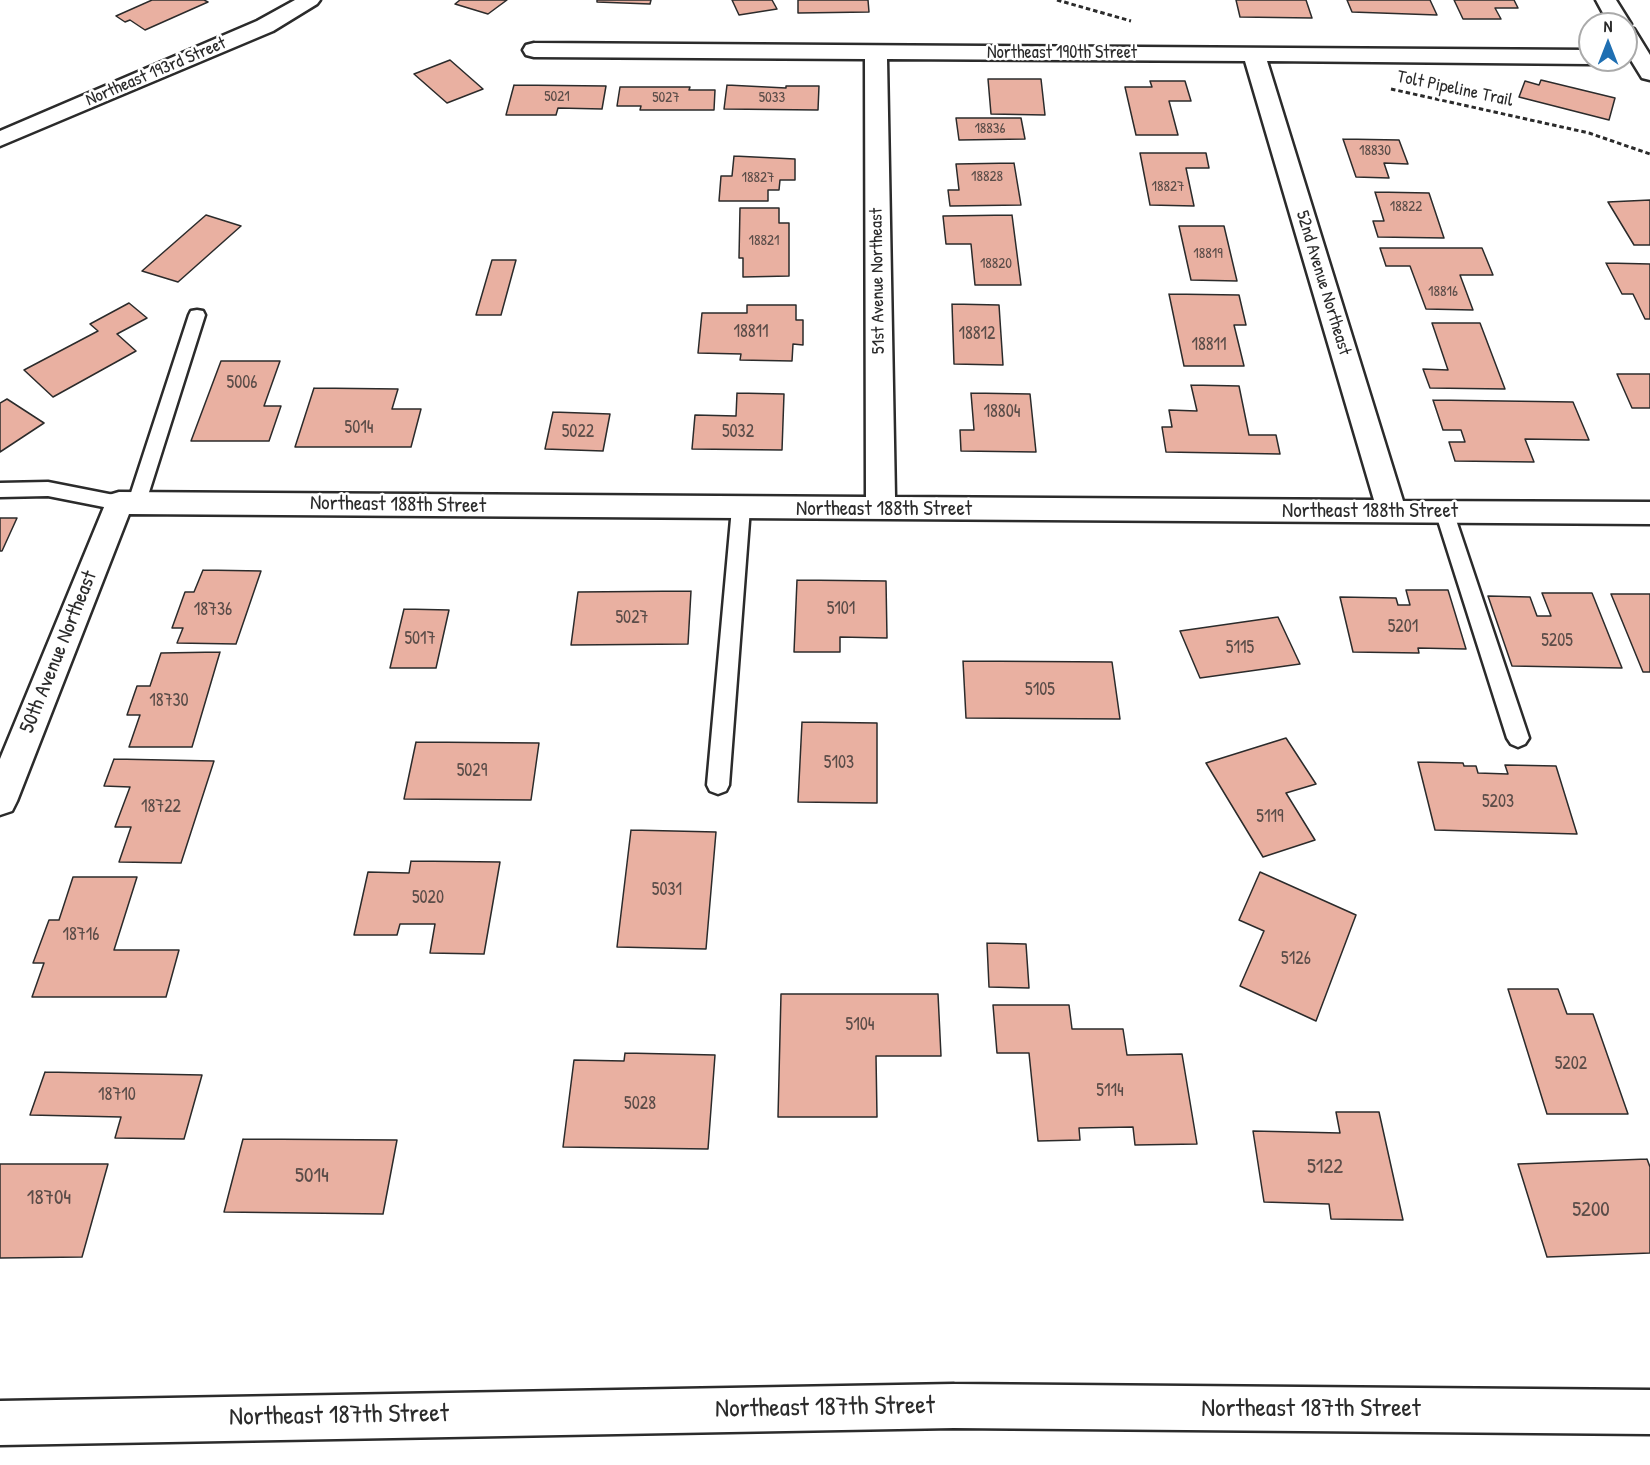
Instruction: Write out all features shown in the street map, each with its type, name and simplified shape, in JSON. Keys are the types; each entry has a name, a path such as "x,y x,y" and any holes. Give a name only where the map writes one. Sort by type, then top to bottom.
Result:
{"street":[{"name":"Northeast 193rd Street","path":"0,139 265,26 310,0"},
{"name":"Northeast 190th Street","path":"534,50 1578,57"},
{"name":"51st Avenue Northeast","path":"876,52 881,509"},
{"name":"52nd Avenue Northeast","path":"1254,54 1392,511"},
{"name":"Northeast 188th Street","path":"128,503 1650,513"},
{"name":"50th Avenue Northeast","path":"0,801 128,503"},
{"name":"Northeast 187th Street","path":"0,1423 954,1406 1650,1412"}],"lane":[{"path":"0,490 48,489 128,503 197,315"},
{"path":"718,785 741,508"},
{"path":"1444,511 1518,738"}],"path":[{"name":"Tolt Pipeline Trail","path":"1384,87 1589,133 1650,154"}],"building":[{"path":"152,0 204,0 208,2 145,30 130,20 125,22 116,16"},
{"path":"460,0 507,0 488,14 455,4"},
{"path":"597,0 651,0 650,4 597,2"},
{"path":"732,0 772,0 777,9 739,15"},
{"path":"798,0 868,0 869,12 798,13"},
{"path":"1236,0 1306,0 1312,18 1240,17"},
{"path":"1347,0 1430,0 1437,15 1352,12"},
{"path":"1454,0 1514,0 1518,8 1495,8 1501,19 1463,19"},
{"path":"450,60 483,89 447,103 414,74"},
{"path":"988,79 1041,79 1045,115 991,114"},
{"path":"1541,80 1615,98 1609,120 1519,97 1525,81 1539,85"},
{"path":"1150,81 1185,81 1191,101 1169,101 1178,135 1136,135 1125,87 1152,87"},
{"path":"514,85 606,86 602,109 558,108 556,115 506,115"},
{"path":"727,85 786,88 786,86 819,86 818,110 724,109"},
{"path":"620,87 690,87 689,90 715,90 714,110 640,110 641,106 617,106"},
{"path":"956,118 1021,118 1025,139 959,140"},
{"path":"1343,139 1399,140 1408,164 1384,163 1389,178 1356,177"},
{"path":"1140,153 1206,153 1209,168 1186,168 1194,206 1150,205"},
{"path":"734,156 795,159 795,180 780,180 779,190 768,190 768,201 719,201 721,176 732,176"},
{"path":"1014,163 1021,205 950,206 948,190 959,190 956,164"},
{"path":"1375,192 1429,193 1444,238 1378,237 1373,221 1384,221"},
{"path":"1650,200 1650,245 1634,245 1608,202"},
{"path":"740,208 779,208 779,223 789,223 789,276 743,277 743,258 739,258"},
{"path":"206,215 241,226 178,282 142,271"},
{"path":"1012,215 1021,285 975,285 971,244 946,244 943,216"},
{"path":"1179,226 1224,226 1237,281 1191,280"},
{"path":"1380,248 1482,248 1493,275 1460,275 1473,310 1426,309 1410,266 1386,266"},
{"path":"492,260 516,260 501,315 476,315"},
{"path":"1606,263 1650,264 1650,319 1645,319 1633,294 1622,294"},
{"path":"1169,294 1239,295 1246,325 1234,325 1244,366 1184,366"},
{"path":"129,303 147,318 117,334 136,351 53,397 24,370 98,331 90,324"},
{"path":"952,304 999,305 1003,365 954,364"},
{"path":"747,305 796,305 796,320 803,320 803,345 793,344 792,361 740,360 741,354 698,353 702,313 747,313"},
{"path":"1432,323 1480,323 1505,389 1430,388 1423,369 1448,370"},
{"path":"221,361 280,361 264,406 281,406 269,441 191,441"},
{"path":"1617,374 1650,374 1650,408 1632,408"},
{"path":"1191,385 1239,386 1249,435 1276,435 1280,454 1166,452 1162,427 1172,427 1169,410 1197,411"},
{"path":"314,388 398,389 392,409 421,409 411,447 295,447"},
{"path":"737,393 784,394 782,450 692,449 695,415 736,416"},
{"path":"971,393 1030,394 1036,452 961,451 960,430 974,430"},
{"path":"7,399 44,423 0,452 0,403"},
{"path":"1433,400 1573,402 1589,440 1525,439 1534,462 1455,461 1449,442 1465,442 1461,430 1443,430"},
{"path":"553,412 610,414 603,451 545,449"},
{"path":"0,518 17,518 2,551 0,551"},
{"path":"203,570 261,571 236,644 177,643 183,628 172,628 185,592 194,592"},
{"path":"797,580 886,581 887,638 840,637 840,652 794,652"},
{"path":"1406,590 1448,590 1466,649 1418,648 1419,653 1353,652 1340,597 1396,598 1398,605 1410,605"},
{"path":"691,591 688,644 571,645 578,592"},
{"path":"1542,593 1592,593 1622,668 1512,666 1488,596 1530,597 1537,616 1551,616"},
{"path":"1611,594 1650,594 1650,672 1643,672"},
{"path":"404,609 449,610 436,668 390,668"},
{"path":"1278,617 1300,664 1200,678 1180,631"},
{"path":"220,652 192,747 129,747 140,715 127,715 137,686 150,686 161,653"},
{"path":"963,661 1112,662 1120,719 966,718"},
{"path":"802,722 877,723 877,803 798,802"},
{"path":"1286,738 1316,784 1286,793 1315,840 1263,857 1206,763"},
{"path":"416,742 539,743 531,800 404,799"},
{"path":"114,759 214,761 181,863 119,862 131,827 115,827 130,787 104,786"},
{"path":"1418,762 1463,763 1464,766 1476,766 1478,773 1508,774 1505,765 1556,766 1577,834 1435,830"},
{"path":"631,830 716,832 706,949 617,947"},
{"path":"411,861 500,862 484,954 430,953 435,924 400,924 397,935 354,935 368,872 409,873"},
{"path":"1260,872 1356,915 1316,1021 1240,986 1264,931 1239,920"},
{"path":"73,877 137,877 114,950 179,950 166,997 32,997 44,963 33,963 49,920 59,920"},
{"path":"987,943 1026,944 1029,988 989,987"},
{"path":"1508,989 1558,989 1567,1014 1593,1014 1628,1114 1547,1114"},
{"path":"781,994 938,994 941,1056 876,1056 877,1117 778,1117"},
{"path":"993,1005 1069,1005 1072,1029 1123,1029 1127,1055 1182,1054 1197,1144 1135,1145 1133,1127 1079,1128 1080,1140 1038,1141 1029,1053 997,1053"},
{"path":"625,1053 715,1055 708,1149 563,1147 574,1060 624,1061"},
{"path":"45,1072 202,1075 184,1139 115,1138 121,1117 30,1115"},
{"path":"1336,1112 1379,1112 1403,1220 1331,1219 1329,1204 1264,1202 1253,1131 1340,1133"},
{"path":"243,1139 397,1140 383,1214 224,1212"},
{"path":"1647,1159 1650,1167 1650,1253 1547,1257 1518,1164"},
{"path":"0,1164 108,1164 82,1257 0,1258"}]}
